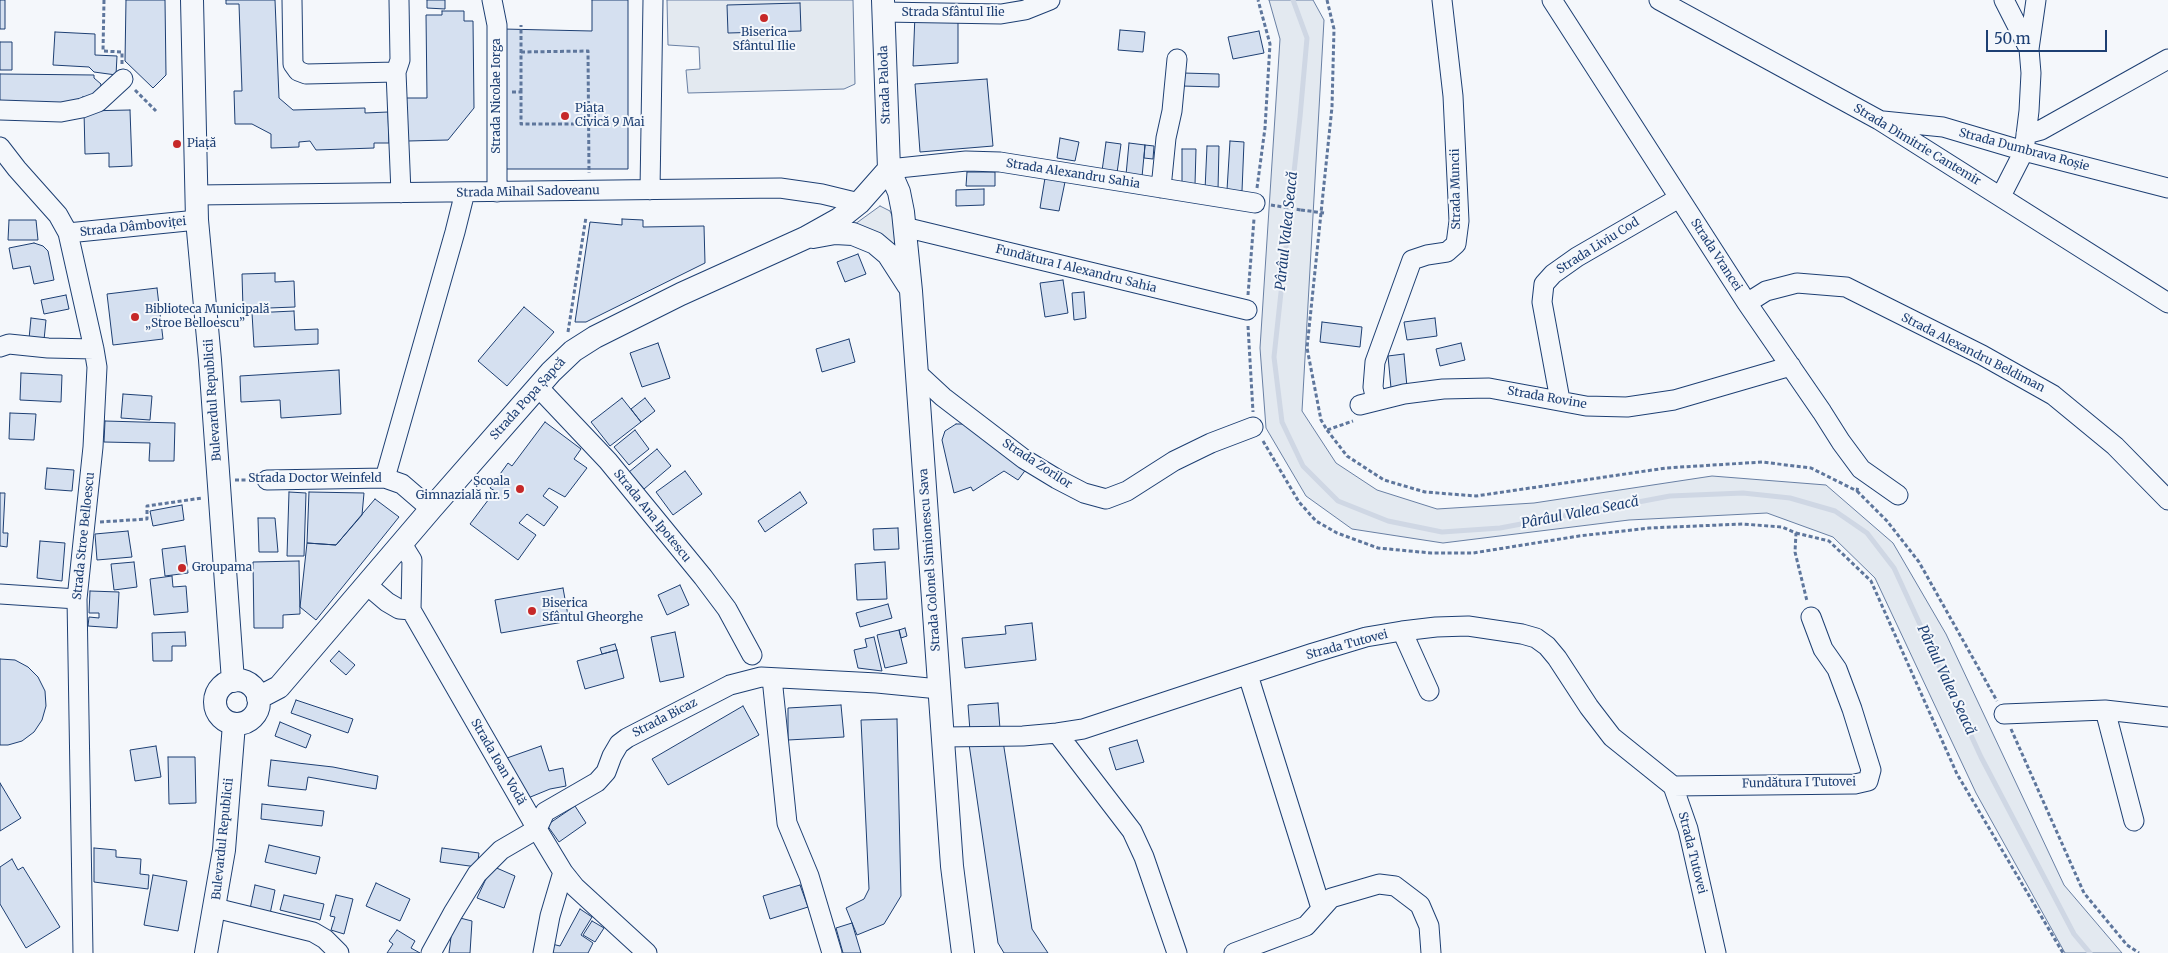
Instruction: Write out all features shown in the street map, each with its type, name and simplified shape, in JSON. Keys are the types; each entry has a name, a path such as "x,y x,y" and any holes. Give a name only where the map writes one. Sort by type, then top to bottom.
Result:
{"main road":[{"name":"Bulevardul Republicii","path":"192,0 196,195 233,681"},
{"name":"Strada Paloda","path":"883,6 889,169"},
{"name":"Strada Popa Șapcă","path":"258,698 279,687 431,509 538,387 573,351 595,337 681,294 805,238 839,219 859,203 889,169"},
{"name":"Strada Colonel Simionescu Sava","path":"889,169 899,192 911,291 952,866 963,953"},
{"path":"805,238 835,233 853,234 874,243 888,254 911,291"},
{"path":"233,681 246,682 252,686 258,698 258,705 253,717 241,723 234,724 222,718 215,706 215,700 221,687 233,681"},
{"name":"Bulevardul Republicii","path":"206,953 224,850 234,724"}],"street":[{"path":"292,0 293,64 298,71 306,74 396,72"},
{"path":"399,0 400,60 396,72 401,193"},
{"name":"Strada Nicolae Iorga","path":"492,0 497,25 497,192"},
{"path":"650,190 653,0"},
{"name":"Strada Sfântul Ilie","path":"883,6 1001,14 1025,10 1050,0"},
{"name":"Strada Muncii","path":"1365,408 1373,386 1375,362 1412,260 1427,255 1447,252 1456,244 1459,221 1453,96 1442,0"},
{"name":"Strada Vrancei","path":"1552,0 1747,303 1841,442 1861,468 1898,495"},
{"name":"Strada Dimitrie Cantemir","path":"1658,0 1879,120 2168,303"},
{"path":"2004,0 2028,49"},
{"path":"2001,196 2025,143 2030,83 2028,49 2036,0"},
{"path":"1161,188 1177,59"},
{"path":"2025,143 2041,130 2168,59"},
{"path":"0,110 61,112 82,108 98,102 123,79"},
{"name":"Strada Dumbrava Roșie","path":"1879,120 1944,127 2025,143 2168,188"},
{"name":"Strada Stroe Belloescu","path":"0,147 58,215 68,233 94,349 97,390 76,599 83,953"},
{"name":"Strada Alexandru Sahia","path":"889,169 966,161 1000,162 1255,203"},
{"name":"Strada Mihail Sadoveanu","path":"196,195 780,188 816,193 859,203"},
{"path":"385,478 465,192"},
{"name":"Strada Liviu Cod","path":"1560,400 1542,302 1544,284 1553,274 1577,257 1679,198"},
{"name":"Strada Dâmboviței","path":"68,233 198,220"},
{"name":"Fundătura I Alexandru Sahia","path":"904,227 1247,310"},
{"name":"Strada Alexandru Beldiman","path":"1747,303 1766,291 1797,283 1846,286 1982,355 2053,395 2115,446 2168,500"},
{"path":"0,347 9,344 48,348 94,349"},
{"name":"Strada Rovine","path":"1365,408 1404,394 1443,389 1489,388 1586,406 1636,406 1674,400 1791,366"},
{"name":"Strada Zorilor","path":"916,372 943,398 1024,459 1084,493 1106,499 1126,491 1174,461 1211,443 1253,427"},
{"name":"Strada Ana Ipotescu","path":"538,387 608,461 703,577 728,609 752,655"},
{"name":"Strada Doctor Weinfeld","path":"267,480 385,478 402,484 431,509"},
{"path":"366,585 398,609 411,610 412,560 402,544"},
{"path":"0,594 76,599"},
{"name":"Strada Ioan Vodă","path":"411,610 563,872 576,887 647,953"},
{"name":"Fundătura I Tutovei","path":"1672,786 1855,784 1868,781 1871,770 1852,709 1837,669 1823,649 1811,617"},
{"name":"Strada Tutovei","path":"943,737 1057,733 1083,729 1366,637 1436,627 1468,626 1522,634 1536,638 1547,646 1612,737 1672,786 1688,828 1721,952"},
{"path":"1402,631 1429,691"},
{"path":"1248,675 1321,908"},
{"name":"Strada Bicaz","path":"431,953 477,874 501,850 537,829 545,812 596,782 606,772 619,744 627,738 730,685 761,677 877,683 939,689"},
{"path":"772,678 787,823 810,876 832,953"},
{"path":"2004,714 2105,710 2168,717"},
{"path":"2105,710 2134,821"},
{"path":"1057,733 1132,831 1144,857 1178,953"},
{"path":"543,953 550,916 563,872"},
{"path":"1234,953 1306,926 1331,898 1379,884 1395,886 1420,905 1429,926 1431,953"},
{"path":"215,908 313,932 325,939 340,953"}],"path":[{"path":"104,0 103,51 122,52 123,79 156,111"},
{"path":"1328,0 1334,29 1332,107 1307,348 1320,420 1347,456 1384,480 1425,492 1476,496 1666,468 1762,462 1812,468 1857,491 1861,468"},
{"path":"521,25 521,124 588,124"},
{"path":"521,52 588,51 589,173"},
{"path":"497,91 521,92"},
{"path":"1280,207 1324,213"},
{"path":"568,336 586,217"},
{"path":"1327,430 1365,408"},
{"name":"Strada Doctor Weinfeld","path":"85,524 147,519 147,506 219,488 267,480"},
{"path":"1796,533 1829,541 1871,581 1957,774 2062,953"}],"shaded area":[{"path":"667,0 853,0 855,84 844,89 688,93 686,70 700,69 699,47 668,45"},
{"path":"1269,0 1313,0 1324,20 1302,411 1336,463 1377,490 1437,509 1534,503 1712,476 1826,485 1893,543 1946,634 2064,885 2122,953 2065,953 1976,793 1875,578 1833,537 1767,513 1629,520 1443,543 1352,529 1306,496 1266,428 1260,348 1280,39"},
{"path":"880,206 890,211 893,218 898,249 851,227"}],"building":[{"path":"0,0 5,0 5,29 0,29"},
{"path":"126,0 165,0 166,75 153,88 125,61"},
{"path":"226,0 275,0 279,98 293,110 365,108 365,113 388,112 389,143 374,143 374,148 316,150 310,141 299,142 299,147 271,148 271,134 252,124 235,124 234,91 242,91 239,4 226,4"},
{"path":"427,0 445,0 445,9 427,8"},
{"name":"Piața Civică 9 Mai","path":"592,0 628,0 628,169 503,169 503,29 592,31"},
{"name":"Biserica Sfântul Ilie","path":"800,3 801,31 728,33 727,5"},
{"path":"442,11 464,11 464,21 473,21 474,108 448,140 408,141 406,98 427,98 426,15 442,15"},
{"path":"958,13 958,63 913,66 915,14"},
{"path":"1120,30 1145,32 1143,52 1118,50"},
{"path":"1259,31 1264,53 1233,59 1228,37"},
{"path":"55,32 95,34 95,55 117,56 116,75 94,72 89,67 53,65"},
{"path":"0,42 12,42 12,70 0,70"},
{"path":"1183,73 1219,74 1219,87 1182,86"},
{"path":"0,74 94,75 94,78 101,84 100,91 88,97 82,97 81,103 0,102"},
{"path":"987,79 993,146 920,152 915,84"},
{"path":"130,110 132,166 109,167 109,153 85,154 84,111"},
{"path":"1060,138 1079,142 1075,161 1057,158"},
{"path":"1230,141 1244,142 1242,191 1227,190"},
{"path":"1106,142 1121,144 1117,173 1102,171"},
{"path":"1129,143 1145,145 1142,177 1126,175"},
{"path":"1145,145 1154,146 1153,159 1144,158"},
{"path":"1207,146 1219,146 1218,190 1205,190"},
{"path":"1182,149 1196,149 1195,185 1182,186"},
{"path":"967,172 995,172 995,186 966,186"},
{"path":"1045,178 1065,182 1059,211 1040,208"},
{"path":"984,189 984,205 956,206 956,190"},
{"path":"622,219 643,220 643,227 704,226 705,263 586,322 575,322 590,222 622,225"},
{"path":"9,220 36,220 38,240 8,240"},
{"path":"34,243 43,246 48,251 54,280 34,284 30,266 13,269 9,248"},
{"path":"858,254 866,274 845,282 837,262"},
{"path":"275,273 275,282 294,281 295,307 243,309 242,274"},
{"path":"1063,280 1068,313 1045,317 1040,283"},
{"name":"Biblioteca Municipală „Stroe Belloescu”","path":"157,288 163,339 113,345 107,294"},
{"path":"1084,292 1086,318 1074,320 1072,293"},
{"path":"66,295 69,309 44,314 41,300"},
{"path":"524,307 554,332 507,386 478,361"},
{"path":"294,311 295,330 318,329 318,344 254,347 252,313"},
{"path":"31,318 46,320 44,340 29,339"},
{"path":"1435,318 1437,336 1407,340 1404,322"},
{"path":"1322,322 1362,327 1360,347 1320,342"},
{"path":"849,339 855,362 822,372 816,349"},
{"path":"658,343 670,378 642,387 630,353"},
{"path":"1461,343 1465,360 1440,366 1436,349"},
{"path":"1404,354 1407,387 1391,388 1388,356"},
{"path":"339,370 341,414 281,418 280,400 241,402 240,376"},
{"path":"21,373 62,375 61,402 20,400"},
{"path":"123,394 152,396 150,420 121,418"},
{"path":"622,398 641,422 610,446 591,422"},
{"path":"645,398 655,411 641,422 631,409"},
{"path":"10,413 36,414 34,440 9,439"},
{"path":"105,421 175,423 174,461 149,461 150,443 104,442"},
{"name":"Școala Gimnazială nr. 5","path":"545,422 581,449 574,459 587,468 565,497 549,488 543,496 558,507 544,526 527,514 519,523 536,535 518,560 470,524 495,491 490,488 508,463 512,466"},
{"path":"956,424 967,424 1027,468 1018,480 1004,471 973,491 971,487 954,493 942,440 945,431"},
{"path":"635,430 649,449 629,465 614,447"},
{"path":"657,449 671,466 644,489 629,472"},
{"path":"47,468 74,470 72,491 45,489"},
{"path":"685,471 702,494 673,515 656,492"},
{"path":"289,492 306,493 304,556 287,556"},
{"path":"309,492 364,493 362,515 336,545 307,543"},
{"path":"800,492 807,503 765,532 758,521"},
{"path":"0,493 5,493 3,533 8,533 7,547 0,546"},
{"path":"375,499 399,517 316,620 300,607 307,543 336,545"},
{"path":"182,505 184,520 153,526 150,511"},
{"path":"258,518 275,518 278,552 259,552"},
{"path":"898,528 899,549 874,550 873,529"},
{"path":"128,531 132,557 97,560 95,534"},
{"path":"40,541 65,543 62,581 37,578"},
{"path":"185,546 188,573 165,576 162,549"},
{"path":"299,561 300,614 283,615 283,628 254,628 253,562"},
{"path":"134,562 137,587 114,590 111,564"},
{"path":"885,562 887,599 857,600 855,564"},
{"path":"172,576 173,587 186,586 188,612 154,615 150,579"},
{"path":"680,585 689,605 667,615 658,595"},
{"name":"Biserica Sfântul Gheorghe","path":"563,588 569,621 501,633 495,600"},
{"path":"90,591 119,592 117,628 88,626 89,617 99,618 99,613 89,613"},
{"path":"888,604 892,618 860,627 856,613"},
{"path":"1032,623 1036,660 965,668 962,638 1006,634 1005,626"},
{"path":"905,628 907,636 901,638 899,630"},
{"path":"899,630 907,663 885,668 877,635"},
{"path":"185,632 186,646 172,646 172,661 153,661 152,633"},
{"path":"675,632 684,677 660,682 651,637"},
{"path":"874,637 882,671 858,668 854,650 867,647 865,639"},
{"path":"615,644 617,650 602,654 600,648"},
{"path":"617,650 624,678 585,689 577,661"},
{"path":"339,651 355,665 346,675 330,661"},
{"path":"0,659 15,660 28,667 38,677 45,691 46,706 42,720 34,732 22,741 8,745 0,745"},
{"path":"296,700 353,719 348,733 291,713"},
{"path":"998,703 1000,729 970,731 968,705"},
{"path":"841,705 844,737 788,740 788,708"},
{"path":"743,706 759,735 668,785 652,759"},
{"path":"897,719 901,896 884,924 857,935 846,908 864,899 869,889 861,720"},
{"path":"280,722 311,735 306,748 275,736"},
{"path":"1137,740 1144,762 1116,770 1109,748"},
{"path":"1003,741 1032,929 1048,953 1004,953 998,943 969,744"},
{"path":"156,746 161,777 135,781 130,750"},
{"path":"541,746 549,771 563,768 566,786 550,789 528,798 507,758"},
{"path":"168,757 195,757 196,803 169,804"},
{"path":"271,760 333,767 378,776 376,789 308,777 306,790 268,786"},
{"path":"0,783 21,818 0,831"},
{"path":"262,804 324,811 322,826 261,819"},
{"path":"575,806 586,823 559,842 547,825"},
{"path":"269,845 320,857 316,874 265,862"},
{"path":"94,848 116,850 116,857 141,859 140,874 149,875 148,889 94,882"},
{"path":"442,848 479,853 477,867 440,862"},
{"path":"12,859 18,870 23,867 60,927 26,948 0,904 0,867"},
{"path":"492,866 515,876 504,908 477,898"},
{"path":"153,875 187,881 178,931 144,925"},
{"path":"376,883 410,899 400,921 366,906"},
{"path":"255,885 275,890 270,914 250,909"},
{"path":"800,885 808,907 770,919 763,896"},
{"path":"284,895 324,904 320,920 280,910"},
{"path":"336,895 353,899 344,934 331,930 335,917 330,916"},
{"path":"580,909 592,917 581,935 593,943 588,953 550,953 552,944 560,946"},
{"path":"456,917 472,921 470,953 449,953 451,937 447,935"},
{"path":"592,921 604,928 595,942 583,935"},
{"path":"852,923 861,953 843,953 836,928"},
{"path":"397,930 415,941 411,948 420,953 387,953 393,944 389,941"}],"waterway":[{"name":"Pârâul Valea Seacă","path":"1293,0 1307,38 1274,357 1282,422 1303,466 1338,501 1388,521 1442,532 1500,528 1670,496 1743,493 1790,498 1835,511 1867,533 1894,568 1981,757 2074,934 2090,953"}],"place":[{"name":"Biserica Sfântul Ilie","path":"764,18"},
{"name":"Piața Civică 9 Mai","path":"565,116"},
{"name":"Piață","path":"177,144"},
{"name":"Biblioteca Municipală „Stroe Belloescu”","path":"135,317"},
{"name":"Școala Gimnazială nr. 5","path":"520,489"},
{"name":"Groupama","path":"182,568"},
{"name":"Biserica Sfântul Gheorghe","path":"532,611"}]}
